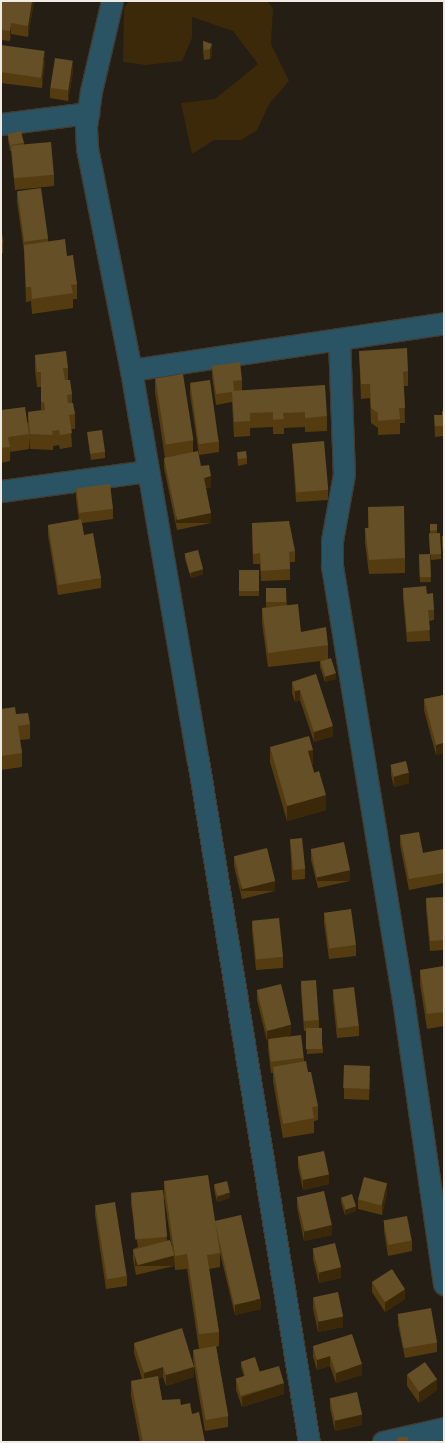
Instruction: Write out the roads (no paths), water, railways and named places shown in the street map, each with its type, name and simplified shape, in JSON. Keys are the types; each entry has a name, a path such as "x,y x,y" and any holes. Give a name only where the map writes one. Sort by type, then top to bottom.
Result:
{"street":[{"path":"112,1 88,113 87,148 130,370 198,760 309,1442"},
{"path":"1,124 88,113"},
{"path":"130,370 444,323"},
{"path":"339,339 344,474 332,541 332,566 402,989 444,1284"},
{"path":"1,491 147,471"},
{"path":"383,1442 444,1428"}]}
